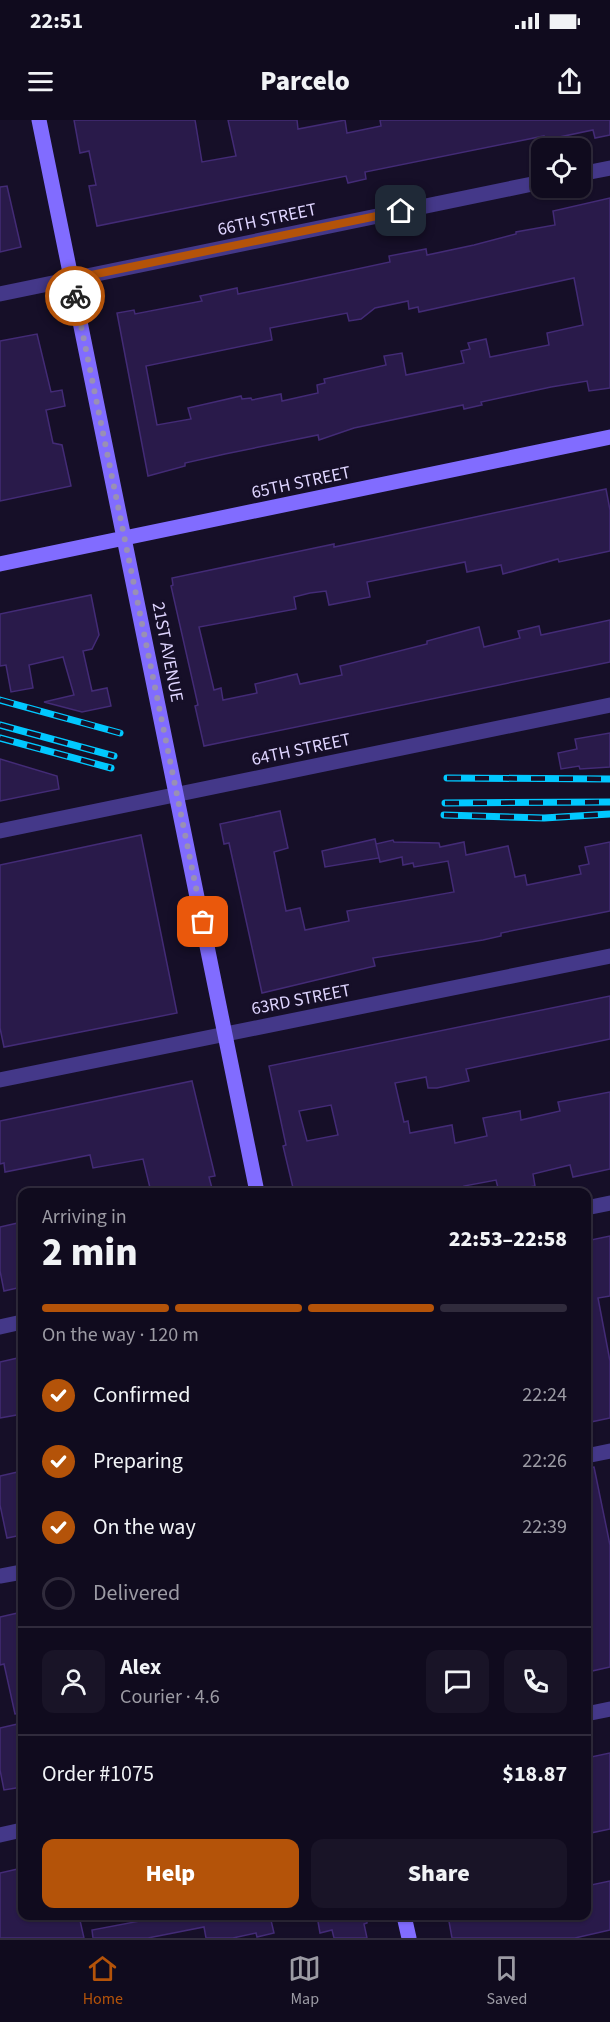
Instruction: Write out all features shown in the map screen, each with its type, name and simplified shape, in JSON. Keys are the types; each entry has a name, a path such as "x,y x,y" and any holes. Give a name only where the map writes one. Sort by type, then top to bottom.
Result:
{"street":[{"name":"21ST AVENUE","path":"39,120 227,1034 256,1188"},
{"path":"591,172 610,168"},
{"name":"66TH STREET","path":"0,294 531,184"},
{"name":"65TH STREET","path":"0,564 610,438"},
{"name":"64TH STREET","path":"0,831 610,705"},
{"name":"63RD STREET","path":"0,1080 610,957"},
{"path":"591,1207 610,1203"},
{"path":"0,1327 18,1323"},
{"path":"591,1455 610,1451"},
{"path":"0,1576 18,1573"},
{"path":"591,1713 610,1709"},
{"path":"0,1835 18,1831"},
{"path":"405,1920 409,1938"}],"building":[{"path":"74,120 195,120 202,162 236,156 228,120 297,120 298,129 345,120 347,133 381,126 380,120 610,120 610,135 595,138 593,130 555,138 544,138 544,136 531,138 365,172 366,179 348,183 346,176 97,226 89,186 96,185 89,151 80,153"},
{"path":"7,186 21,247 0,252 0,187"},
{"path":"610,198 610,388 589,391 587,381 551,387 481,402 482,405 464,409 463,405 354,428 319,440 318,435 225,454 185,463 185,466 148,476 117,313 134,310 135,314 202,301 200,296 237,288 238,294 287,284 390,262 389,256 426,249 427,255 474,245 516,234 516,232 555,225 553,211","holes":["574,278 583,325 547,333 549,345 490,357 486,339 468,343 470,349 461,351 464,363 406,375 402,353 384,356 386,365 324,379 325,383 317,385 318,393 282,401 281,394 252,400 251,398 242,399 241,396 188,408 191,419 157,425 146,366 272,340 270,328 347,313 349,321 361,319 375,308 408,301 409,309 418,307 419,312"]},
{"path":"37,334 51,392 62,390 65,406 46,410 53,443 62,445 71,486 0,501 0,341"},
{"path":"606,489 610,510 610,551 559,562 558,559 503,574 501,565 467,572 465,562 367,582 370,597 329,605 326,591 310,593 294,597 296,609 199,627 214,690 221,688 223,700 257,693 255,684 297,674 300,684 342,675 340,666 427,644 427,641 479,627 484,647 520,638 518,631 539,626 541,635 610,620 610,662 204,746 195,706 198,705 171,586 173,585 172,578 334,544 334,547"},
{"path":"91,595 99,635 92,649 83,651 92,691 107,688 111,706 82,712 44,702 74,695 63,657 29,665 33,688 11,692 6,665 0,666 0,614"},
{"path":"610,733 610,767 580,769 579,766 561,769 558,753 577,749 575,739"},
{"path":"0,759 57,776 59,789 0,801"},
{"path":"280,811 288,848 274,852 286,911 300,908 305,930 349,921 347,911 454,892 448,861 414,867 413,863 403,865 402,857 380,862 376,844 393,840 394,842 439,843 440,847 464,842 466,855 508,846 515,877 525,875 527,885 581,874 579,866 589,864 585,847 610,842 610,911 501,933 501,936 483,940 373,958 375,966 262,993 229,843 224,844 220,824"},
{"path":"141,835 177,1013 4,1047 0,1028 0,865"},
{"path":"375,839 379,858 325,867 322,851"},
{"path":"610,996 610,1039 466,1069 469,1081 437,1088 428,1088 426,1077 395,1083 404,1122 408,1121 410,1133 452,1125 455,1143 487,1136 483,1118 520,1111 521,1120 560,1111 558,1102 610,1092 610,1169 573,1177 570,1165 533,1174 535,1186 524,1188 498,1188 496,1180 464,1186 464,1188 293,1188 283,1146 286,1145 269,1066","holes":["331,1105 338,1135 307,1141 299,1111"]},
{"path":"192,1081 215,1176 209,1177 212,1188 150,1188 143,1159 93,1168 90,1155 5,1172 4,1163 0,1164 0,1121"},
{"path":"18,1223 18,1288 4,1291 0,1271 0,1227"},
{"path":"610,1236 610,1296 598,1298 610,1361 610,1418 591,1422 591,1240"},
{"path":"18,1358 18,1415 0,1418 0,1362"},
{"path":"591,1467 594,1467 610,1545 610,1667 592,1671 591,1666"},
{"path":"18,1472 18,1536 7,1538 0,1505 0,1476"},
{"path":"18,1613 18,1714 15,1714 4,1664 0,1665 0,1617"},
{"path":"18,1724 18,1788 4,1790 0,1770 0,1728"},
{"path":"610,1753 610,1829 591,1833 591,1757"},
{"path":"18,1869 18,1920 80,1920 84,1938 0,1938 0,1873"},
{"path":"610,1881 610,1930 575,1938 452,1938 449,1920 591,1920 591,1885"},
{"path":"145,1920 271,1920 274,1933 257,1937 256,1933 233,1938 206,1938 204,1927 148,1938 93,1938 92,1930"},
{"path":"318,1920 367,1920 364,1924 367,1938 334,1938 332,1930 320,1933"}],"railway":[{"path":"0,700 120,733"},
{"path":"0,725 114,756"},
{"path":"0,738 111,768"},
{"path":"447,778 610,779"},
{"path":"445,803 610,802"},
{"path":"444,815 544,818 610,814"}],"way so far":[{"path":"75,296 203,922"}],"route":[{"path":"75,296 72,279 401,211"}]}
